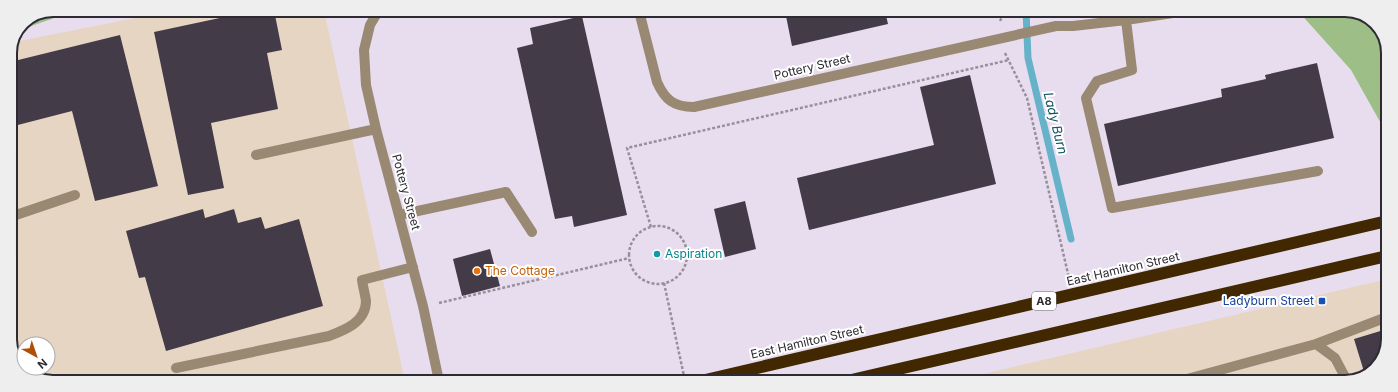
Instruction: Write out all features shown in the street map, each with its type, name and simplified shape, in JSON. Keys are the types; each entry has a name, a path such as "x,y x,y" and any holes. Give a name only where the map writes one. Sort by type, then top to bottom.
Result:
{"highway":[{"name":"East Hamilton Street","path":"729,375 1381,222"},
{"path":"877,375 1381,257"}],"street":[{"name":"Pottery Street","path":"375,17 370,25 364,50 366,85 376,129 423,306 438,375"},
{"name":"Pottery Street","path":"641,17 661,92 669,101 682,107 694,107 1056,26 1073,26 1146,17"},
{"path":"1126,20 1132,70 1097,81 1086,98 1112,208 1318,171"},
{"path":"256,155 376,129"},
{"path":"399,214 506,192 532,232"},
{"path":"17,215 75,195"},
{"path":"176,368 329,336 354,324 362,316 366,302 362,280 413,267"},
{"path":"1202,375 1316,344 1381,319"},
{"path":"1316,344 1335,358 1344,375"}],"path":[{"path":"1002,17 998,39 1027,98 1073,294"},
{"path":"651,227 627,148 1009,60"},
{"path":"660,226 669,228 676,233 686,248 687,257 679,274 672,280 664,283 645,281 632,267 629,258 632,242 637,236 643,230 660,226"},
{"path":"423,306 629,258"},
{"path":"664,283 684,375"}],"shaded area":[{"path":"140,17 326,17 404,375 56,375 56,336 17,336 17,53 19,41"},
{"path":"1381,280 1380,348 1371,365 1357,373 1345,375 979,375"}],"green space":[{"path":"57,17 27,28 39,20"},
{"path":"1303,17 1350,17 1365,23 1372,29 1378,39 1381,50 1381,124 1351,70"}],"building":[{"path":"224,17 275,17 282,50 267,53 278,109 211,123 224,188 188,195 154,32"},
{"path":"582,17 627,215 574,227 572,216 555,219 517,48 533,44 530,28"},
{"path":"786,17 886,17 888,24 792,46"},
{"path":"120,35 158,186 95,201 72,111 17,125 17,60"},
{"path":"1317,63 1334,138 1118,186 1104,124 1222,97 1221,89 1266,79 1265,75"},
{"path":"970,75 996,184 809,230 797,178 934,145 920,87"},
{"path":"745,201 756,249 725,257 714,209"},
{"path":"203,209 205,218 234,209 238,223 261,217 265,229 299,219 323,306 166,351 145,277 139,278 126,231"},
{"path":"490,249 500,286 462,296 453,259"},
{"path":"1381,331 1381,344 1377,355 1371,365 1363,370 1354,339"}],"waterway":[{"name":"Lady Burn","path":"1026,17 1028,58 1071,239"}],"place":[{"name":"Aspiration","path":"657,254"},
{"name":"The Cottage","path":"477,271"},
{"name":"Ladyburn Street","path":"1322,301"}]}
